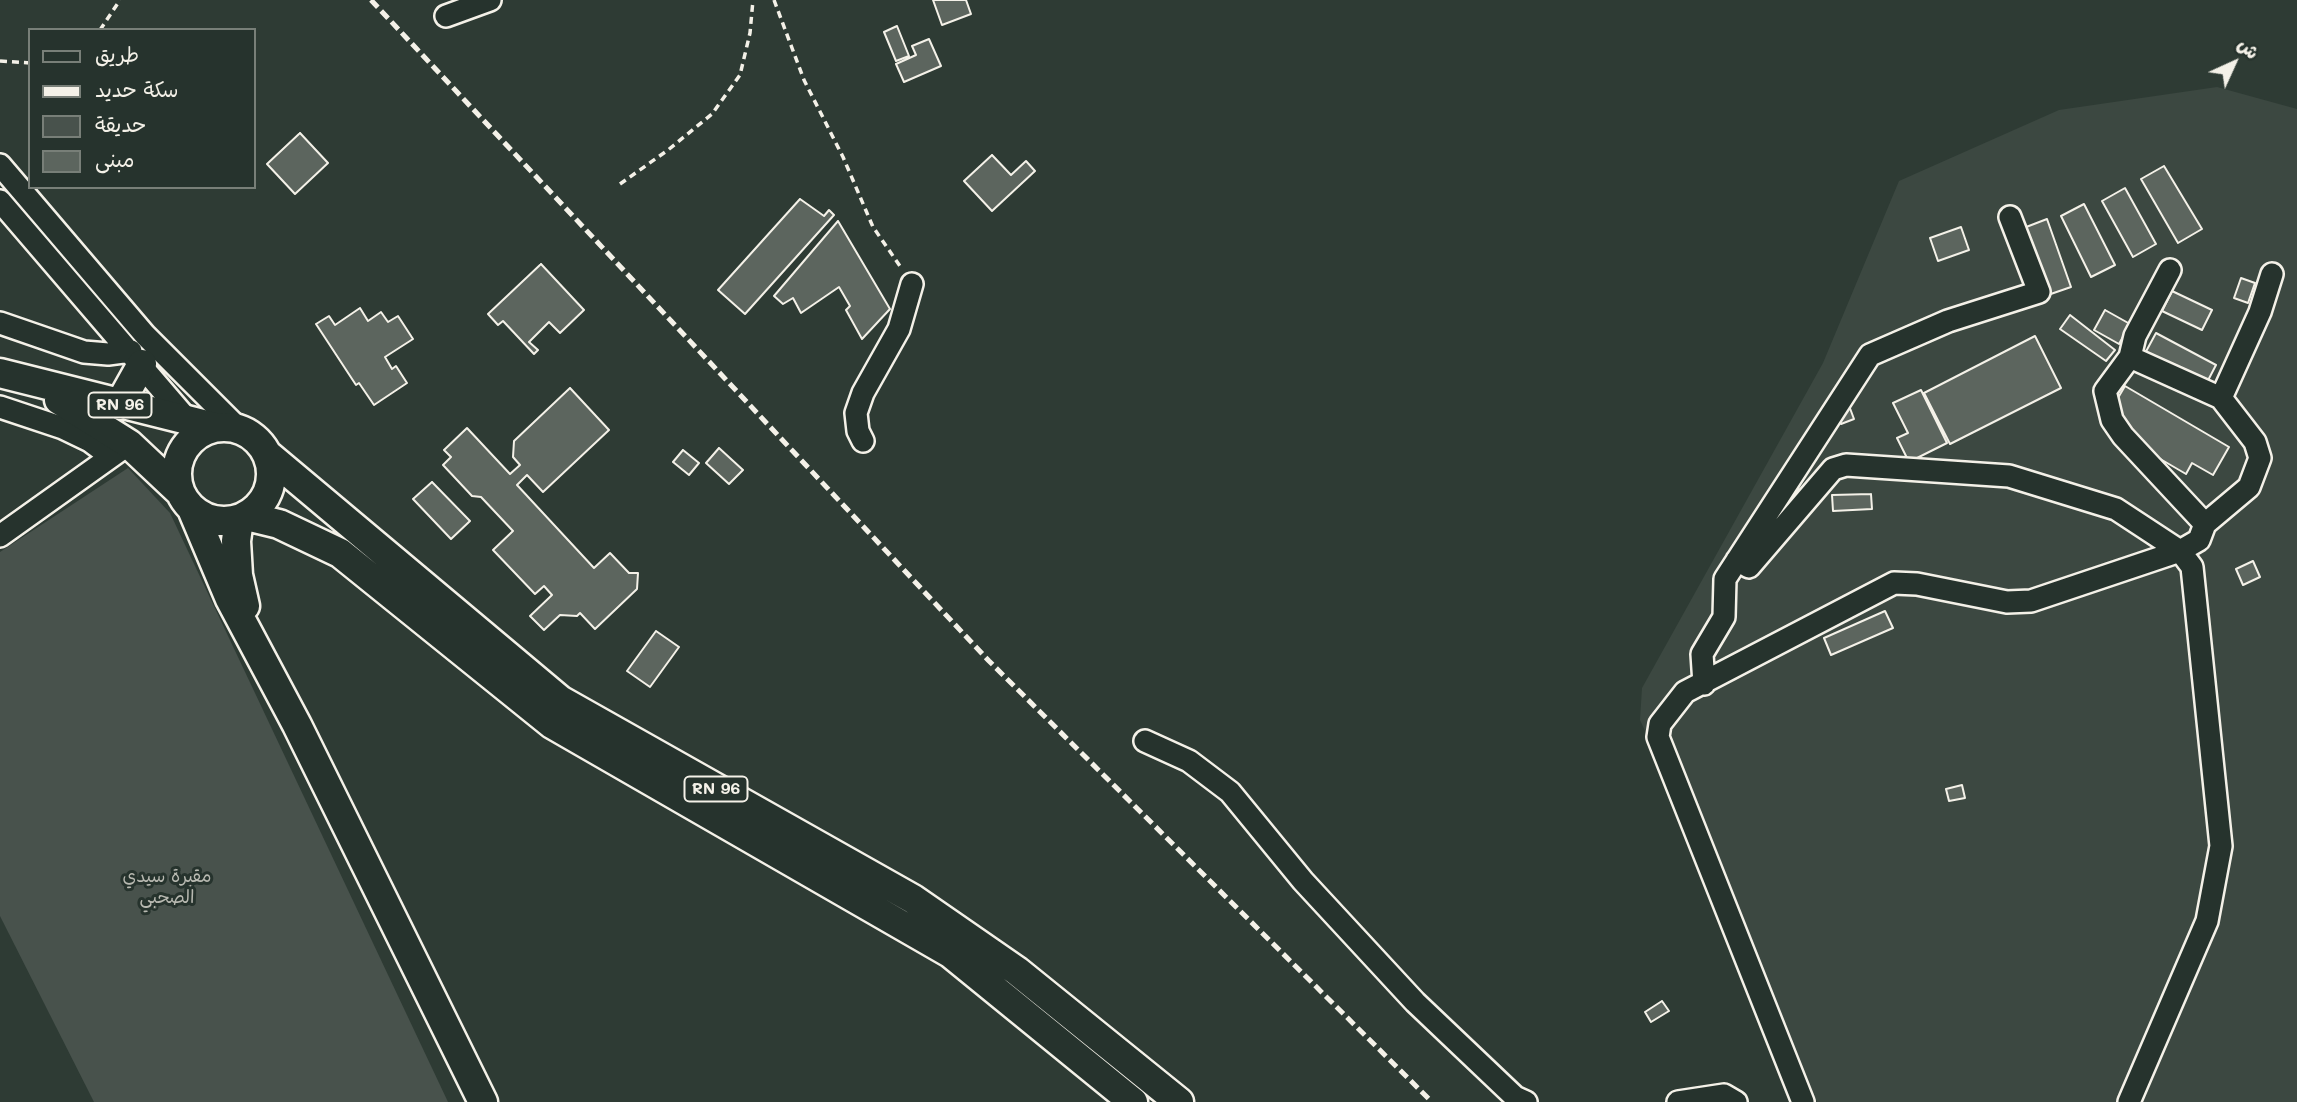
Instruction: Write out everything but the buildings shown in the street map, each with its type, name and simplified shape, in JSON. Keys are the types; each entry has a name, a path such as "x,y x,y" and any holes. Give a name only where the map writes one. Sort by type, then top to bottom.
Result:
{"main road":[{"path":"118,405 137,357"},
{"name":"RN 96","path":"13,378 211,428"},
{"name":"RN 96","path":"13,378 73,407 120,450 186,500"},
{"path":"186,500 214,520 242,518 258,508 271,483 268,455 251,435 211,428 185,447 178,461 177,477 186,500 230,599 483,1102"},
{"name":"RN 96","path":"268,455 560,700 912,900 1017,971 1180,1102"},
{"name":"RN 96","path":"242,518 279,524 340,553 552,724 950,953 1133,1102"},
{"path":"242,518 236,541 238,575 253,643"}],"street":[{"path":"446,16 490,0"},
{"path":"0,165 145,335 211,428"},
{"path":"0,201 137,357 211,428"},
{"path":"1704,684 1702,654 1724,617 1725,579 1870,355 1948,321 2039,292 2010,217"},
{"path":"2170,270 2134,336 2130,356 2105,391 2112,419 2123,436 2205,524"},
{"path":"2221,398 2260,312 2272,274"},
{"path":"863,441 858,430 856,413 863,393 899,329 912,284"},
{"path":"0,323 84,352 137,357"},
{"path":"1803,1102 1658,737 1660,724 1685,692 1895,583 2007,601 2031,601 2180,551 2199,540 2205,524 2249,487 2260,458 2255,442 2221,398 2130,356"},
{"path":"0,407 120,450"},
{"path":"0,536 120,450"},
{"path":"1737,560 1749,567 1833,469 1846,465 2008,477 2116,509 2180,551 2192,567 2221,846 2207,921 2129,1102"},
{"path":"1145,741 1189,761 1230,792 1303,881 1415,1002 1516,1097 1527,1102"},
{"path":"1678,1102 1724,1095 1736,1102"}],"path":[{"path":"101,28 120,0"},
{"path":"620,184 712,114 740,75 750,33 753,0"},
{"path":"774,0 804,80 843,157 873,227 912,284"},
{"path":"0,61 28,63"}],"shaded area":[{"path":"2217,87 2297,109 2297,1102 1817,1102 1640,720 1642,688 1823,363 1899,181 2059,110"}],"green space":[{"name":"مقبرة سيدي الصحبي","path":"128,468 170,513 448,1102 94,1102 0,916 0,552"}],"railway":[{"path":"371,0 989,661 1432,1102"}]}
